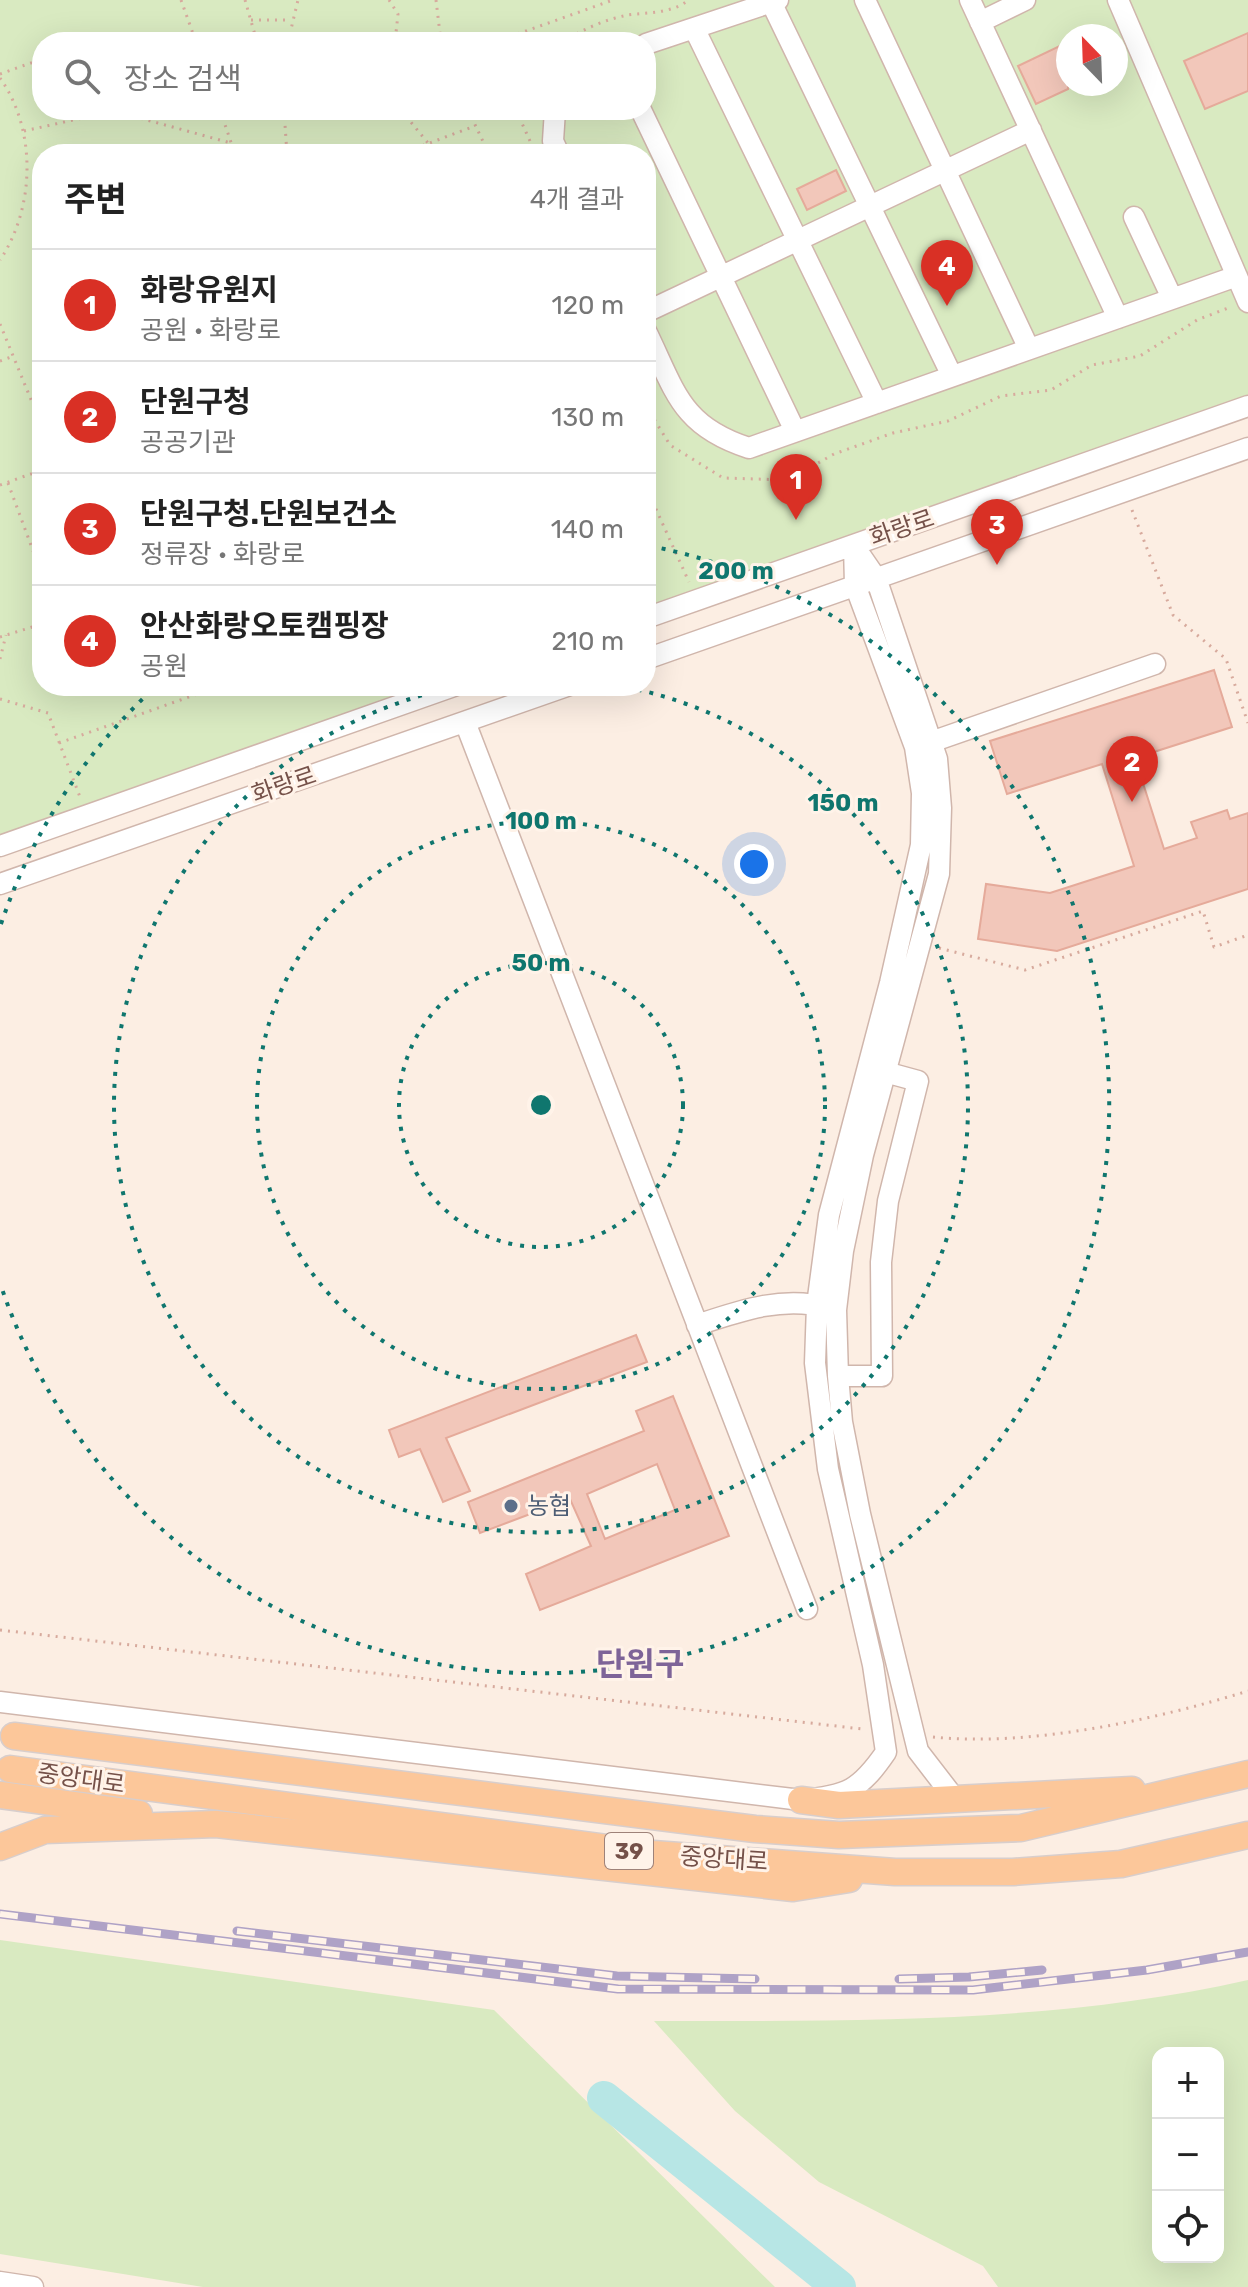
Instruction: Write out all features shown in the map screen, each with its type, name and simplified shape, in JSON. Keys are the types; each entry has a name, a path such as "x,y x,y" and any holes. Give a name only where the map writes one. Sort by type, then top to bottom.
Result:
{"main road":[{"name":"중앙대로","path":"14,1736 755,1829 839,1835 1021,1828 1248,1774"},
{"name":"중앙대로","path":"10,1769 653,1854 895,1872 1013,1872 1121,1864 1248,1835"},
{"path":"801,1800 839,1805 1199,1787"},
{"path":"0,1795 216,1824 793,1888 895,1872"},
{"path":"0,1847 45,1830 216,1824"}],"street":[{"path":"865,0 1029,349"},
{"path":"970,0 1118,318"},
{"path":"980,22 1025,0"},
{"path":"656,352 685,411 717,438 749,448 1172,298 1244,290 1118,0"},
{"path":"656,41 774,1 952,376"},
{"path":"694,28 877,403"},
{"path":"554,120 554,144"},
{"path":"646,120 795,431"},
{"path":"656,307 1031,130"},
{"path":"1134,217 1172,298"},
{"name":"화랑로","path":"656,614 1248,406"},
{"name":"화랑로","path":"656,655 1248,448"},
{"path":"0,1702 801,1800 839,1796 868,1780 886,1752 873,1665 828,1469 815,1363 826,1307 885,1072 939,874 941,808 937,759 876,578 854,545"},
{"path":"854,545 855,585 915,747 922,793 921,845 890,983 829,1215 826,1307 842,1422 860,1514 918,1751 955,1799"},
{"path":"931,742 1155,664"},
{"name":"화랑로","path":"0,846 426,696"},
{"name":"화랑로","path":"0,884 539,696"},
{"path":"465,722 807,1609"},
{"path":"838,1376 882,1376 881,1262 888,1201 918,1081 885,1072"},
{"path":"697,1325 742,1310 786,1303 826,1307"},
{"path":"0,2282 33,2287"}],"path":[{"path":"181,0 192,32"},
{"path":"245,0 254,32"},
{"path":"289,32 298,0"},
{"path":"389,0 398,14 396,32"},
{"path":"436,0 440,32"},
{"path":"523,32 613,0"},
{"path":"579,32 625,15 659,13 689,0"},
{"path":"251,20 291,20"},
{"path":"0,260 25,199 24,131 11,93 0,76 32,63"},
{"path":"24,131 74,120"},
{"path":"147,120 231,143"},
{"path":"223,120 231,143"},
{"path":"285,120 286,144"},
{"path":"409,120 428,143 475,126"},
{"path":"472,120 484,144"},
{"path":"521,120 531,144"},
{"path":"656,422 670,445 723,478 788,480 834,454 893,433 948,421 1001,396 1051,390 1092,365 1140,356 1244,290"},
{"path":"0,324 32,402"},
{"path":"0,361 13,356"},
{"path":"0,485 32,474"},
{"path":"8,483 32,548"},
{"path":"1125,491 1173,615 1226,659 1248,723"},
{"path":"656,509 697,600"},
{"path":"0,637 32,627"},
{"path":"0,659 6,635"},
{"path":"59,743 192,696"},
{"path":"0,699 48,713 87,816"},
{"path":"920,943 1025,970 1203,911 1214,947 1248,935"},
{"path":"0,1630 883,1732"},
{"path":"914,1735 959,1739 1070,1731 1182,1712 1248,1691"}],"green space":[{"path":"0,0 1248,0 1248,416 656,621 656,144 32,144 32,696 438,696 0,847"},
{"path":"0,1940 494,2010 775,2287 203,2287 0,2254"},
{"path":"1248,1980 1248,2287 998,2287 983,2266 819,2182 735,2111 654,2021 878,2020 1101,2005"}],"building":[{"path":"1248,33 1248,91 1205,109 1184,61"},
{"path":"1056,48 1056,95 1036,104 1018,66"},
{"path":"836,170 846,191 807,210 797,189"},
{"path":"1214,670 1232,727 1135,758 1164,849 1197,838 1191,822 1227,810 1230,819 1248,813 1248,889 1057,951 978,939 986,884 1050,893 1134,866 1102,764 1007,794 990,741"},
{"path":"636,1335 647,1362 446,1438 470,1491 443,1502 420,1449 399,1457 389,1430"},
{"name":"농협","path":"673,1396 729,1536 540,1610 526,1574 591,1546 570,1499 480,1533 468,1502 644,1431 636,1411","holes":["657,1464 675,1510 605,1539 587,1494"]}],"waterway":[{"path":"604,2098 839,2287"}],"railway":[{"path":"0,1914 618,1989 973,1990 1147,1970 1248,1952"},
{"path":"237,1931 617,1976 755,1979"},
{"path":"899,1979 969,1977 1042,1970"}],"place":[{"name":"안산화랑오토캠핑장","path":"947,306"},
{"name":"화랑유원지","path":"796,520"},
{"name":"단원구청.단원보건소","path":"997,565"},
{"name":"단원구청","path":"1132,802"},
{"name":"농협","path":"511,1506"}],"district":[{"name":"단원구","path":"640,1664"}]}
